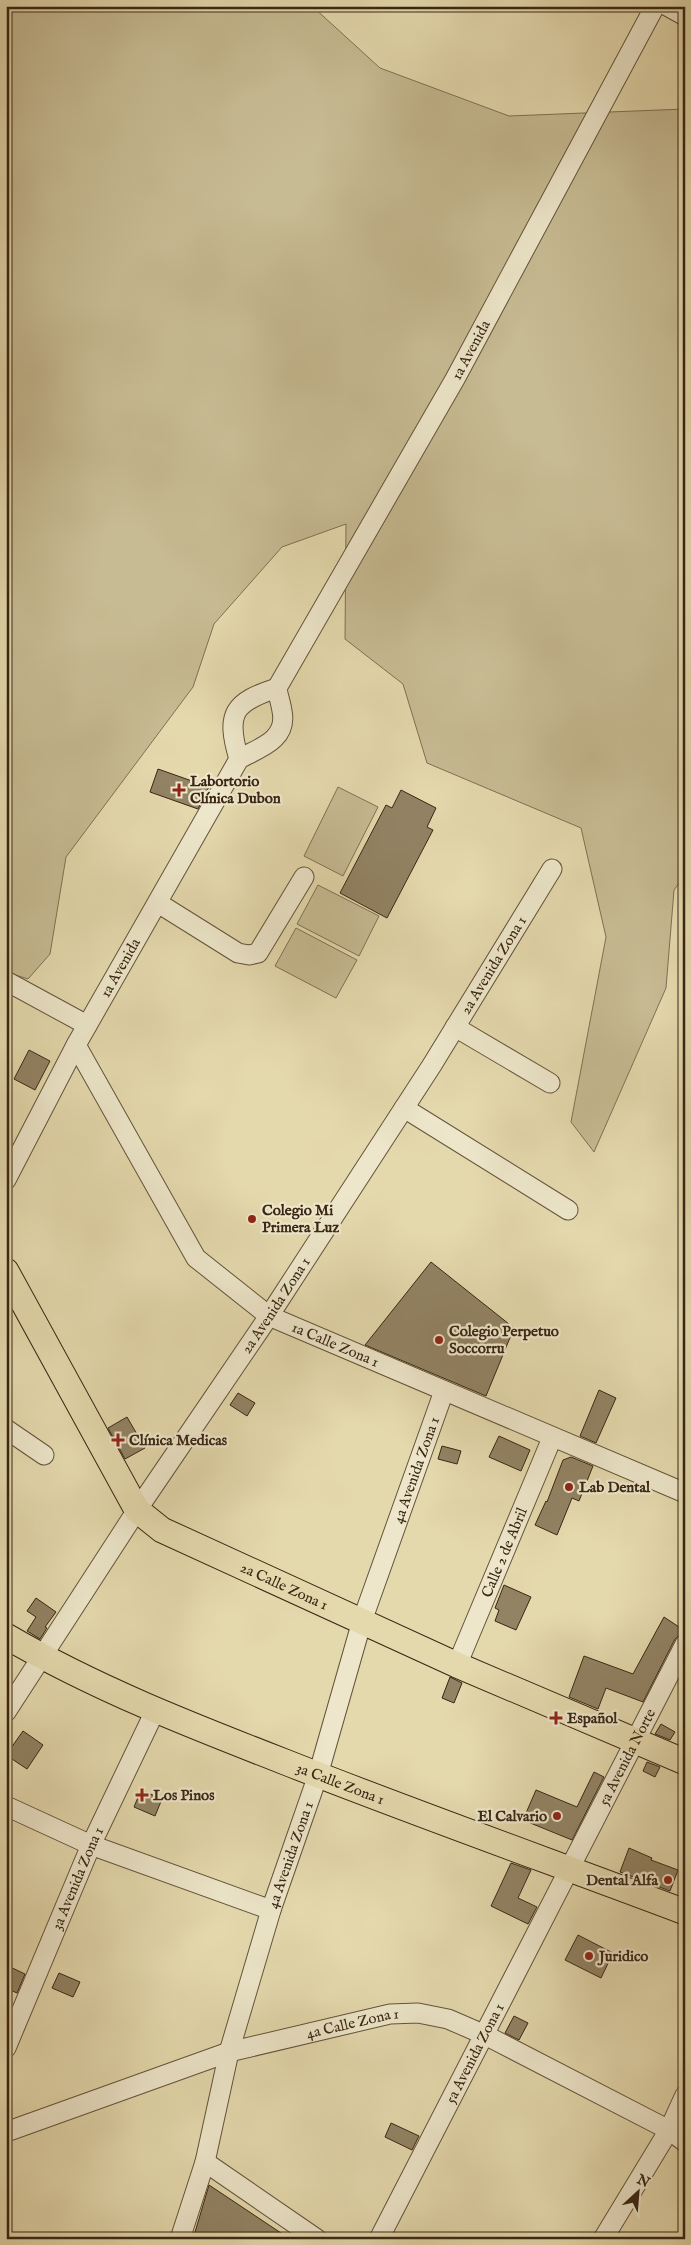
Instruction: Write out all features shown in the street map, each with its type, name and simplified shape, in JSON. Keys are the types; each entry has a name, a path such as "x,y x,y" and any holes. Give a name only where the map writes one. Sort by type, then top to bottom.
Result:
{"main road":[{"name":"2a Calle Zona 1","path":"6,1271 137,1510 162,1530 457,1666 685,1762"},
{"name":"3a Calle Zona 1","path":"6,1636 42,1657 155,1711 318,1775 685,1912"}],"street":[{"name":"1a Avenida","path":"277,688 455,379 655,6"},
{"path":"666,6 685,16"},
{"path":"277,688 282,711 280,729 269,745 243,757 233,726 238,709 252,697 277,688"},
{"name":"1a Avenida","path":"6,1180 87,1025 243,757"},
{"name":"2a Avenida Zona 1","path":"6,1712 137,1510 269,1316 404,1108 552,869"},
{"path":"158,903 238,953 249,955 258,953 304,877"},
{"path":"6,981 87,1025"},
{"path":"455,1027 550,1083"},
{"name":"1a Calle Zona 1","path":"76,1045 196,1258 269,1316 685,1493"},
{"path":"404,1108 568,1210"},
{"name":"4a Avenida Zona 1","path":"180,2239 205,2162 229,2052 271,1910 318,1775 362,1621 444,1391"},
{"path":"6,1429 44,1455"},
{"name":"Calle 2 de Abril","path":"457,1666 552,1438"},
{"name":"5a Avenida Norte","path":"570,1869 634,1740 685,1644"},
{"name":"3a Avenida Zona 1","path":"6,2048 91,1844 155,1711"},
{"path":"6,1806 91,1844 271,1910"},
{"name":"5a Avenida Zona 1","path":"386,2236 484,2035 570,1869"},
{"name":"4a Calle Zona 1","path":"6,2132 229,2052 390,2014 418,2013 448,2019 484,2035 669,2130 685,2142"},
{"path":"603,2239 669,2130 685,2095"},
{"path":"205,2162 317,2239"}],"shaded area":[{"path":"13,6 312,6 380,68 509,116 685,109 685,875 674,890 666,988 594,1152 571,1122 606,937 581,828 427,763 403,684 345,639 346,524 282,547 214,624 193,687 66,857 50,954 28,979 6,972 6,19"},
{"path":"338,787 378,807 343,876 304,856"},
{"path":"318,885 379,916 359,956 297,924"},
{"path":"296,928 357,960 336,998 275,966"}],"building":[{"name":"Labortorio Clínica Dubon","path":"158,769 209,787 198,809 150,792"},
{"path":"401,790 436,808 427,827 433,830 387,918 340,893 386,805 392,808"},
{"path":"29,1050 50,1061 35,1090 14,1079"},
{"name":"Colegio Perpetuo Soccorru","path":"431,1262 514,1328 486,1396 365,1345"},
{"path":"599,1390 616,1398 596,1443 580,1436"},
{"path":"238,1393 255,1403 247,1416 230,1405"},
{"path":"127,1417 145,1448 125,1459 108,1428"},
{"path":"499,1436 530,1450 521,1471 489,1457"},
{"path":"442,1446 461,1451 457,1464 438,1459"},
{"path":"571,1457 593,1466 579,1501 572,1498 557,1535 535,1525 547,1502 563,1460"},
{"path":"504,1585 531,1597 516,1630 495,1621 499,1610 495,1608"},
{"path":"36,1598 56,1612 45,1627 47,1628 40,1639 27,1631 36,1617 27,1611"},
{"path":"664,1617 685,1631 675,1639 643,1702 606,1688 598,1709 569,1697 584,1656 633,1674"},
{"path":"450,1677 462,1683 454,1703 442,1698"},
{"path":"661,1724 675,1732 670,1740 655,1734"},
{"path":"23,1731 43,1745 27,1769 6,1755"},
{"path":"647,1762 660,1767 655,1777 643,1771"},
{"name":"El Calvario","path":"594,1772 604,1777 572,1840 523,1820 536,1790 577,1807"},
{"path":"141,1790 162,1799 155,1816 134,1807"},
{"path":"629,1848 652,1858 651,1860 678,1870 670,1891 620,1872"},
{"path":"511,1863 531,1870 518,1898 537,1907 528,1924 491,1906"},
{"name":"Juridico","path":"578,1935 613,1953 601,1978 565,1960"},
{"path":"6,1965 25,1974 17,1993 6,1988"},
{"path":"59,1973 80,1982 73,1997 52,1988"},
{"path":"514,2016 528,2023 519,2040 505,2033"},
{"path":"391,2123 419,2136 412,2150 385,2137"},
{"path":"209,2185 290,2239 193,2239"}],"place":[{"name":"Labortorio Clínica Dubon","path":"179,790"},
{"name":"Colegio Mi Primera Luz","path":"252,1219"},
{"name":"Colegio Perpetuo Soccorru","path":"439,1340"},
{"name":"Clínica Medicas","path":"118,1440"},
{"name":"Lab Dental","path":"569,1487"},
{"name":"Español","path":"556,1718"},
{"name":"Los Pinos","path":"142,1795"},
{"name":"El Calvario","path":"557,1816"},
{"name":"Dental Alfa","path":"668,1880"},
{"name":"Juridico","path":"589,1956"}]}
